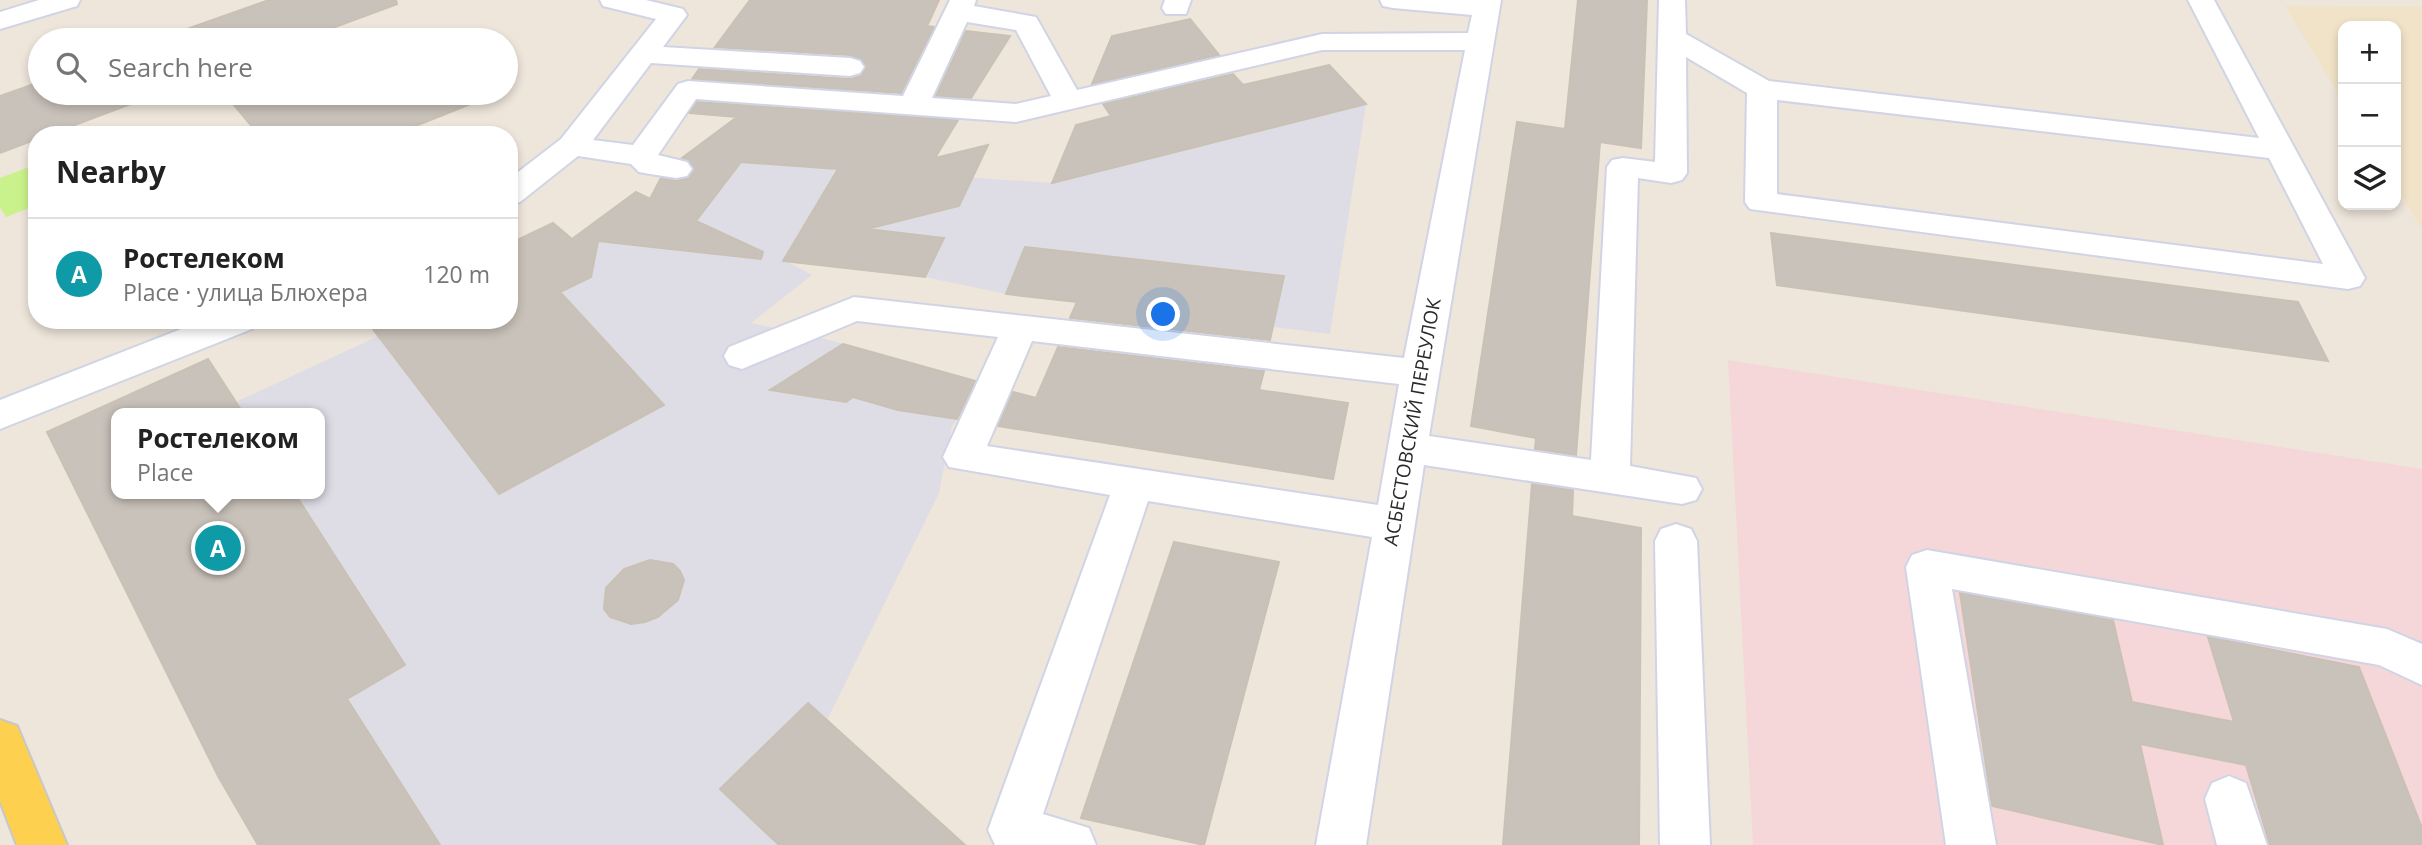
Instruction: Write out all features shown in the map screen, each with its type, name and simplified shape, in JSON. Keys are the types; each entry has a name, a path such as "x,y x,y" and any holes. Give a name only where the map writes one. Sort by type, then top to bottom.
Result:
{"main road":[{"path":"0,741 42,845"}],"street":[{"path":"0,21 66,0"},
{"path":"518,188 572,146 673,15 613,0"},
{"path":"1393,0 1484,16"},
{"path":"1610,478 1623,167 1671,173 1672,0"},
{"path":"1762,89 1761,202 2348,278 2201,0"},
{"path":"914,105 960,6 1026,23 1068,101"},
{"path":"641,156 688,90 1016,113 1322,41 1484,16"},
{"name":"АСБЕСТОВСКИЙ ПЕРЕУЛОК","path":"1341,845 1420,373 1484,16"},
{"path":"1673,38 1762,89 2279,149"},
{"path":"641,54 850,67"},
{"path":"572,146 641,156 650,165 676,169"},
{"path":"743,356 854,309 1420,373"},
{"path":"1021,326 963,457 1395,524"},
{"path":"0,415 216,329"},
{"path":"1409,448 1682,489"},
{"path":"1071,845 1009,837 1134,484"},
{"path":"1676,541 1685,845"},
{"path":"1970,845 1927,567 2386,648 2422,666"},
{"path":"2229,799 2242,845"}],"shaded area":[{"path":"2285,6 2422,7 2422,229 2401,194 2401,21 2338,21 2338,93"},
{"path":"1366,104 1330,334 1006,294 925,277 786,261 812,275 751,323 822,338 982,383 952,426 939,493 827,720 965,845 258,845 218,776 47,432 208,359 236,402 394,329 518,329 518,308 572,239 636,192 660,204 682,180 671,158 1053,183"},
{"path":"1728,360 2422,469 2422,845 1753,845"}],"green space":[{"path":"28,167 28,208 6,217 0,207 0,178"}],"building":[{"path":"269,0 396,0 397,4 332,28 190,28"},
{"path":"750,0 939,0 927,26 934,27 901,93 692,79 699,69 850,79 861,76 866,68 862,60 850,55 715,47"},
{"path":"1578,0 1647,0 1641,148 1600,142 1576,455 1535,449 1536,438 1471,426 1517,122 1565,129"},
{"path":"1190,19 1219,55 1092,84 1112,36"},
{"path":"966,31 1010,36 971,98 936,96"},
{"path":"1329,65 1366,104 1052,183 1076,125 1111,116 1103,104 1233,74 1243,85"},
{"path":"28,86 28,105 128,105 72,126 28,126 28,142 0,153 0,96"},
{"path":"697,102 958,120 935,158 988,145 959,206 867,229 944,238 925,277 783,261 838,169 741,162 696,221 763,252 761,259 598,241 591,277 560,292 664,405 499,494 373,329 518,329 518,240 553,223 572,239 636,192 650,199 661,178 676,181 689,178 694,167 682,158 737,117 689,113"},
{"path":"234,105 468,105 416,126 252,126"},
{"path":"1771,233 2298,302 2328,361 1777,285"},
{"path":"1025,247 1284,276 1270,340 1070,318 1077,302 1006,294"},
{"path":"843,344 975,381 957,419 898,410 853,397 846,402 770,390"},
{"path":"1058,347 1264,371 1259,390 1348,403 1333,479 998,426 1013,392 1036,398"},
{"path":"208,359 240,408 111,408 111,499 298,499 405,665 347,699 440,845 258,845 218,776 47,432"},
{"path":"1532,484 1573,490 1572,516 1641,528 1639,845 1503,845"},
{"path":"1174,542 1279,562 1204,845 1081,818"},
{"path":"650,560 673,564 680,571 684,580 678,600 658,617 645,622 631,624 610,617 604,609 606,588 624,569"},
{"path":"1960,593 2113,620 2132,702 2234,722 2208,637 2359,667 2422,828 2422,845 2270,845 2246,765 2140,744 2163,845 1992,806"},
{"path":"808,703 965,845 779,845 720,789"}],"place":[{"name":"Ростелеком","path":"218,548"}]}
